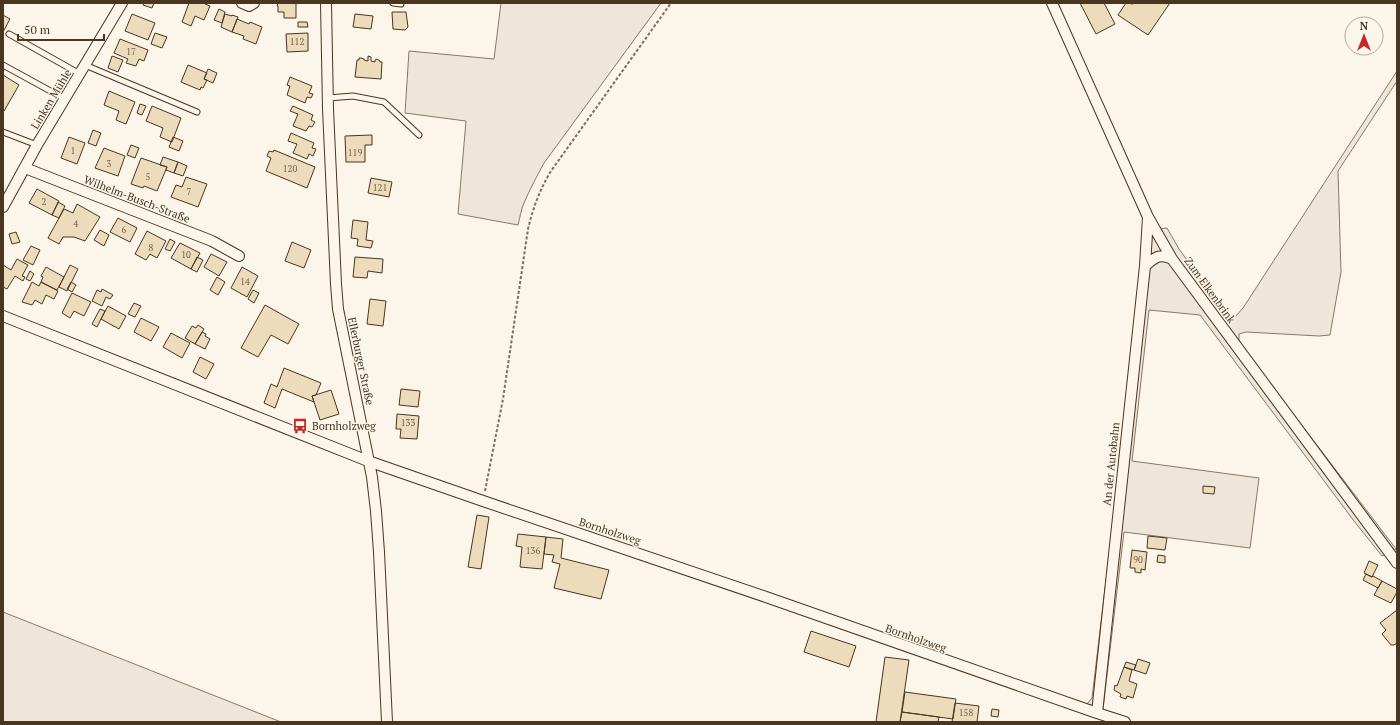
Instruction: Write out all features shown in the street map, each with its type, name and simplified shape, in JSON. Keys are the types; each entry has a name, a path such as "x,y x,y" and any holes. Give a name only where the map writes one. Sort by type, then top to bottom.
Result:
{"street":[{"name":"Linken Mühle","path":"3,207 24,168 122,3"},
{"path":"242,3 249,6 254,3"},
{"name":"Ellerburger Straße","path":"326,3 334,251 338,308 375,504 380,552 387,722"},
{"name":"Zum Elkenbrink","path":"1052,3 1148,217 1172,260 1397,563"},
{"name":"Wilhelm-Busch-Straße","path":"24,168 212,241 239,256"},
{"name":"An der Autobahn","path":"1097,714 1145,266 1148,217"},
{"path":"1145,266 1160,256 1165,256 1172,260"},
{"name":"Bornholzweg","path":"3,316 368,461 766,597 1097,714 1125,722"}],"lane":[{"path":"393,3 401,4"},
{"path":"9,34 82,69 197,112"},
{"path":"3,65 65,99"},
{"path":"328,98 353,96 384,102 419,135"},
{"path":"3,132 38,145"}],"path":[{"path":"483,501 503,399 528,229 532,211 542,186 551,171 671,3"}],"shaded area":[{"path":"501,3 661,3 544,163 523,205 518,225 458,214 466,121 405,113 409,51 494,59"},
{"path":"1397,71 1397,81 1338,171 1341,272 1330,335 1319,336 1246,332 1239,334 1239,340 1243,348 1396,549 1382,556 1354,521 1200,315 1149,310 1132,461 1259,478 1250,548 1124,532 1103,709 1087,704 1092,698 1146,241 1145,230 1167,228 1179,249 1228,317 1235,317 1243,308"},
{"path":"3,612 281,722 3,722"}],"building":[{"path":"144,3 154,3 152,8 143,5"},
{"path":"189,3 203,3 210,6 204,20 195,16 191,26 182,22"},
{"path":"278,3 296,3 296,18 284,18 284,12 278,12"},
{"path":"1080,3 1104,3 1115,24 1096,34"},
{"path":"1126,3 1170,3 1148,35 1118,15"},
{"path":"219,9 225,12 222,23 214,20"},
{"path":"392,12 406,12 408,27 405,30 393,29"},
{"path":"132,14 155,23 148,40 125,31"},
{"path":"225,14 238,17 232,32 221,27"},
{"path":"355,14 373,16 371,29 353,27"},
{"path":"3,15 10,19 3,32"},
{"path":"237,19 262,27 256,44 243,39 244,36 232,32"},
{"path":"298,22 307,22 308,27 298,27"},
{"path":"155,33 167,37 162,48 151,44"},
{"path":"308,33 308,51 287,52 286,34"},
{"path":"120,39 148,50 144,61 139,59 136,66 126,63 128,59 114,53"},
{"path":"112,56 123,60 118,72 108,68"},
{"path":"368,56 371,57 371,61 375,62 377,59 382,62 381,79 355,77 357,60 361,58 368,61"},
{"path":"188,65 207,73 204,79 207,80 203,88 201,87 200,90 181,82"},
{"path":"208,69 217,73 213,83 204,79"},
{"path":"3,75 19,85 4,111 3,110"},
{"path":"290,77 312,86 309,93 313,94 311,98 307,97 305,103 287,95 290,86 287,85"},
{"path":"109,91 135,102 126,124 116,120 119,111 104,105"},
{"path":"140,104 146,106 142,115 137,113"},
{"path":"152,106 181,118 172,142 160,137 163,128 146,121"},
{"path":"293,106 313,115 311,120 315,122 312,127 309,126 306,131 293,126 298,114 290,111"},
{"path":"93,130 101,133 96,146 88,143"},
{"path":"291,133 314,143 312,148 316,149 313,156 309,154 307,159 293,153 297,144 288,141"},
{"path":"372,135 372,145 365,145 365,162 346,162 345,136"},
{"path":"69,137 85,143 77,164 61,158"},
{"path":"173,137 183,141 179,151 169,147"},
{"path":"131,145 139,148 135,158 127,155"},
{"path":"104,148 125,156 118,176 95,168"},
{"path":"274,150 315,167 307,188 266,171 271,158 267,156 269,151 273,152"},
{"path":"163,157 178,162 174,173 166,170 167,167 160,165"},
{"path":"141,158 167,167 157,191 144,186 143,188 131,184"},
{"path":"178,162 187,166 183,176 174,173"},
{"path":"186,177 207,184 198,207 171,197 176,185 182,187"},
{"path":"371,178 392,182 389,197 368,193"},
{"path":"37,189 59,201 52,215 29,203"},
{"path":"58,202 65,206 59,218 52,215"},
{"path":"77,204 100,217 85,241 74,237 63,237 59,244 48,238 64,209 73,213"},
{"path":"118,218 137,228 130,242 110,232"},
{"path":"353,220 368,222 366,240 373,241 371,248 357,246 358,239 351,238"},
{"path":"100,230 109,235 104,246 94,240"},
{"path":"147,231 166,241 157,258 150,254 146,260 135,254"},
{"path":"16,232 20,242 12,244 9,234"},
{"path":"170,239 175,242 170,251 165,249"},
{"path":"292,242 311,250 304,268 285,261"},
{"path":"180,243 200,253 191,269 171,258"},
{"path":"31,246 40,250 33,265 23,260"},
{"path":"211,254 227,262 219,276 204,267"},
{"path":"197,257 203,260 197,272 191,269"},
{"path":"355,257 383,259 382,273 368,271 367,278 353,277"},
{"path":"17,259 28,265 22,276 25,277 23,281 15,276 7,289 3,287 3,265 11,270"},
{"path":"70,265 78,269 67,291 59,287"},
{"path":"46,267 64,277 57,290 41,282 43,277 41,276"},
{"path":"242,267 258,276 247,297 231,288"},
{"path":"30,271 34,274 30,281 26,279"},
{"path":"217,277 225,282 218,295 210,290"},
{"path":"32,282 39,286 41,282 58,291 54,299 46,295 42,304 35,300 32,305 22,302"},
{"path":"71,282 76,285 72,292 67,289"},
{"path":"102,289 113,295 110,299 106,297 102,306 92,301 97,290 101,292"},
{"path":"253,290 259,293 254,303 248,299"},
{"path":"72,293 91,302 84,316 74,311 70,318 62,313"},
{"path":"370,299 386,301 383,326 367,324"},
{"path":"134,303 141,306 135,317 128,314"},
{"path":"265,305 299,324 288,344 271,335 258,357 241,348"},
{"path":"108,306 126,316 119,329 101,319"},
{"path":"100,309 105,311 97,327 92,324"},
{"path":"141,318 159,327 151,341 134,332"},
{"path":"198,325 204,329 195,344 185,338 192,326 196,328"},
{"path":"202,332 210,339 205,349 195,344"},
{"path":"171,333 190,343 182,358 163,347"},
{"path":"200,357 214,364 206,379 193,372"},
{"path":"284,368 321,383 316,395 312,396 314,402 282,389 275,408 264,403 271,384 277,387"},
{"path":"401,389 420,391 418,407 399,405"},
{"path":"331,390 339,414 320,420 312,396"},
{"path":"397,414 419,416 417,439 400,438 401,429 396,429"},
{"path":"1203,486 1215,487 1214,494 1203,493"},
{"path":"477,515 489,517 481,569 468,567"},
{"path":"518,534 546,537 542,569 520,567 522,547 516,546"},
{"path":"1148,536 1167,538 1165,550 1147,548"},
{"path":"546,537 563,539 561,558 609,570 601,599 554,588 560,564 552,562 554,555 544,554"},
{"path":"1132,550 1147,552 1145,570 1141,569 1141,573 1135,572 1135,568 1130,568"},
{"path":"1158,555 1165,556 1165,563 1157,562"},
{"path":"1369,561 1378,565 1372,577 1364,573"},
{"path":"1366,574 1382,581 1378,588 1363,580"},
{"path":"1382,581 1397,589 1391,603 1374,595"},
{"path":"1397,610 1397,643 1391,645 1382,634 1386,630 1380,623"},
{"path":"811,631 856,646 849,667 804,652"},
{"path":"885,657 909,660 900,722 876,722"},
{"path":"1138,659 1150,663 1146,674 1134,670"},
{"path":"1126,662 1136,665 1134,670 1124,667"},
{"path":"1124,667 1132,670 1129,681 1137,684 1133,698 1127,696 1126,699 1120,697 1121,694 1114,690"},
{"path":"905,692 956,699 953,719 902,712"},
{"path":"955,703 979,706 977,722 952,722"},
{"path":"992,709 999,710 998,717 991,716"},
{"path":"902,712 939,717 938,722 900,722"}],"place":[{"name":"Bornholzweg","path":"300,426"}]}
